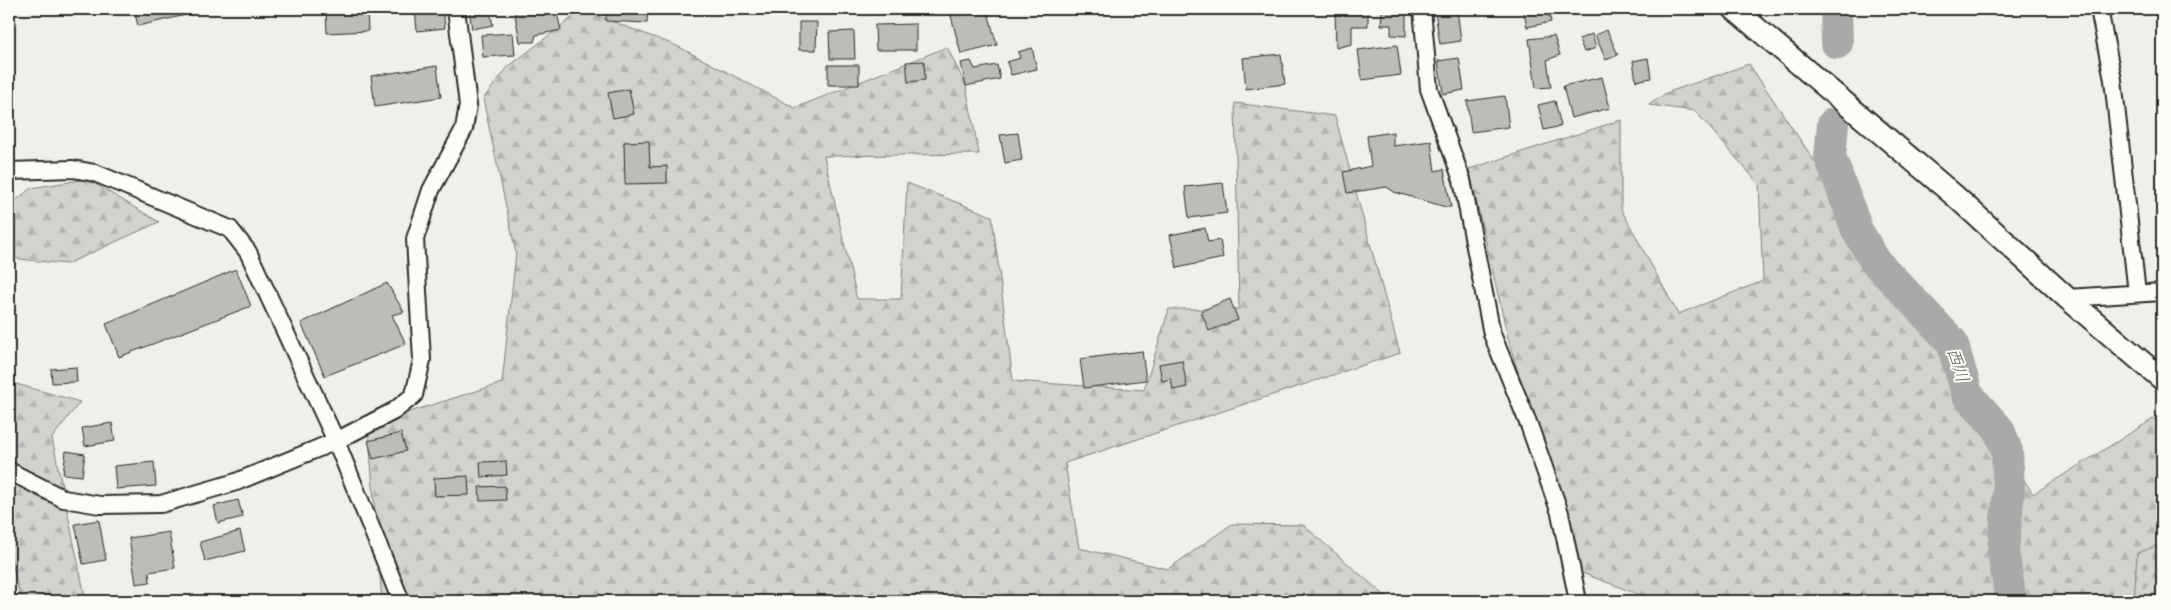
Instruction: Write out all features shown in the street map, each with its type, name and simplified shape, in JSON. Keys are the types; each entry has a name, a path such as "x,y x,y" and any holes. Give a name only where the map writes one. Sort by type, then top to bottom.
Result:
{"street":[{"path":"9,471 64,499 100,505 161,504 236,482 336,441 394,411 414,395 422,360 416,239 431,190 464,129 468,105 456,9"},
{"path":"1422,9 1429,89 1462,180 1492,334 1529,425 1560,514 1578,601"},
{"path":"1734,9 1954,196 2162,379"},
{"path":"2099,9 2113,80 2137,293"},
{"path":"9,171 73,169 95,172 230,229 248,252 336,441 401,601"},
{"path":"2068,298 2162,292"}],"green space":[{"path":"582,10 677,46 795,108 947,47 966,86 979,154 824,156 857,299 901,299 907,183 992,216 1013,381 1144,390 1169,309 1239,309 1235,103 1335,116 1400,353 1065,463 1079,548 1168,569 1232,524 1303,525 1391,601 382,601 368,425 502,383 516,253 483,99 508,67"},
{"path":"1749,64 1925,325 2033,494 2158,416 2162,419 2162,601 1644,601 1643,596 1577,571 1509,342 1469,169 1621,120 1621,209 1678,314 1763,281 1759,184 1695,111 1649,105 1666,93"},
{"path":"87,179 159,222 67,264 9,258 9,206 31,188"},
{"path":"9,382 80,402 52,438 86,601 21,601 9,550"},
{"path":"2162,544 2162,601 2134,601 2137,553"}],"building":[{"path":"134,9 189,9 190,14 138,26"},
{"path":"367,9 368,31 327,33 326,10"},
{"path":"415,9 443,9 445,28 417,31"},
{"path":"469,9 489,9 493,25 472,29"},
{"path":"514,9 556,9 561,30 536,35 534,42 520,42"},
{"path":"606,9 648,9 647,23 606,21"},
{"path":"963,9 987,9 997,45 961,54 950,12"},
{"path":"1335,9 1368,9 1368,26 1352,26 1352,44 1336,48"},
{"path":"1382,9 1406,9 1406,36 1391,35 1391,25 1381,25"},
{"path":"1457,9 1461,41 1440,44 1435,12"},
{"path":"1523,9 1548,9 1551,22 1527,27"},
{"path":"799,22 817,22 816,50 799,50"},
{"path":"916,24 916,50 876,50 875,25"},
{"path":"1607,30 1618,55 1606,60 1595,35"},
{"path":"854,31 855,59 830,59 829,32"},
{"path":"513,33 515,55 483,57 481,35"},
{"path":"1592,34 1596,48 1584,52 1579,39"},
{"path":"1554,36 1560,55 1547,60 1551,87 1536,88 1529,39"},
{"path":"1397,45 1401,75 1362,80 1358,50"},
{"path":"1032,48 1037,69 1011,75 1007,62 1020,58 1018,52"},
{"path":"1281,54 1285,84 1246,89 1243,58"},
{"path":"1459,58 1464,90 1443,94 1438,61"},
{"path":"1648,58 1651,78 1636,81 1633,61"},
{"path":"924,61 925,80 908,82 906,62"},
{"path":"971,61 975,69 997,65 1000,79 966,86 961,63"},
{"path":"828,65 859,65 859,85 828,85"},
{"path":"437,66 441,97 375,107 371,76"},
{"path":"1602,77 1610,108 1571,118 1563,86"},
{"path":"629,89 634,114 613,118 608,93"},
{"path":"1505,96 1509,127 1471,132 1467,101"},
{"path":"1555,101 1561,126 1544,130 1538,105"},
{"path":"1393,132 1393,146 1431,141 1435,171 1444,169 1451,207 1394,192 1387,187 1347,193 1343,172 1371,166 1367,136"},
{"path":"1018,133 1022,160 1005,163 1000,135"},
{"path":"649,141 650,167 667,166 667,183 625,184 624,142"},
{"path":"1223,183 1227,213 1189,218 1185,187"},
{"path":"1205,228 1208,242 1220,240 1223,258 1177,268 1170,235"},
{"path":"236,269 251,306 119,357 106,324"},
{"path":"387,283 404,312 392,315 406,344 325,376 301,323"},
{"path":"1230,299 1238,320 1209,331 1201,311"},
{"path":"1142,351 1146,380 1084,388 1080,359"},
{"path":"1182,360 1187,387 1173,390 1171,379 1162,381 1159,364"},
{"path":"76,367 77,382 52,383 51,369"},
{"path":"112,423 115,441 85,446 82,428"},
{"path":"401,433 406,451 373,459 368,441"},
{"path":"66,451 85,454 82,476 63,474"},
{"path":"506,461 507,475 481,477 480,462"},
{"path":"154,462 156,486 116,489 114,466"},
{"path":"468,476 469,495 435,496 434,478"},
{"path":"505,486 506,500 480,501 479,487"},
{"path":"238,500 243,517 218,523 214,506"},
{"path":"99,520 106,560 83,564 75,524"},
{"path":"240,531 245,551 205,561 200,542"},
{"path":"169,532 175,568 149,572 150,582 136,584 129,538"}],"waterway":[{"name":"西川","path":"1836,9 1837,43"},
{"name":"西川","path":"1833,124 1830,156 1857,230 1875,261 1952,342 1967,394 1999,430 2007,451 2009,490 2003,551 2011,601"}]}
